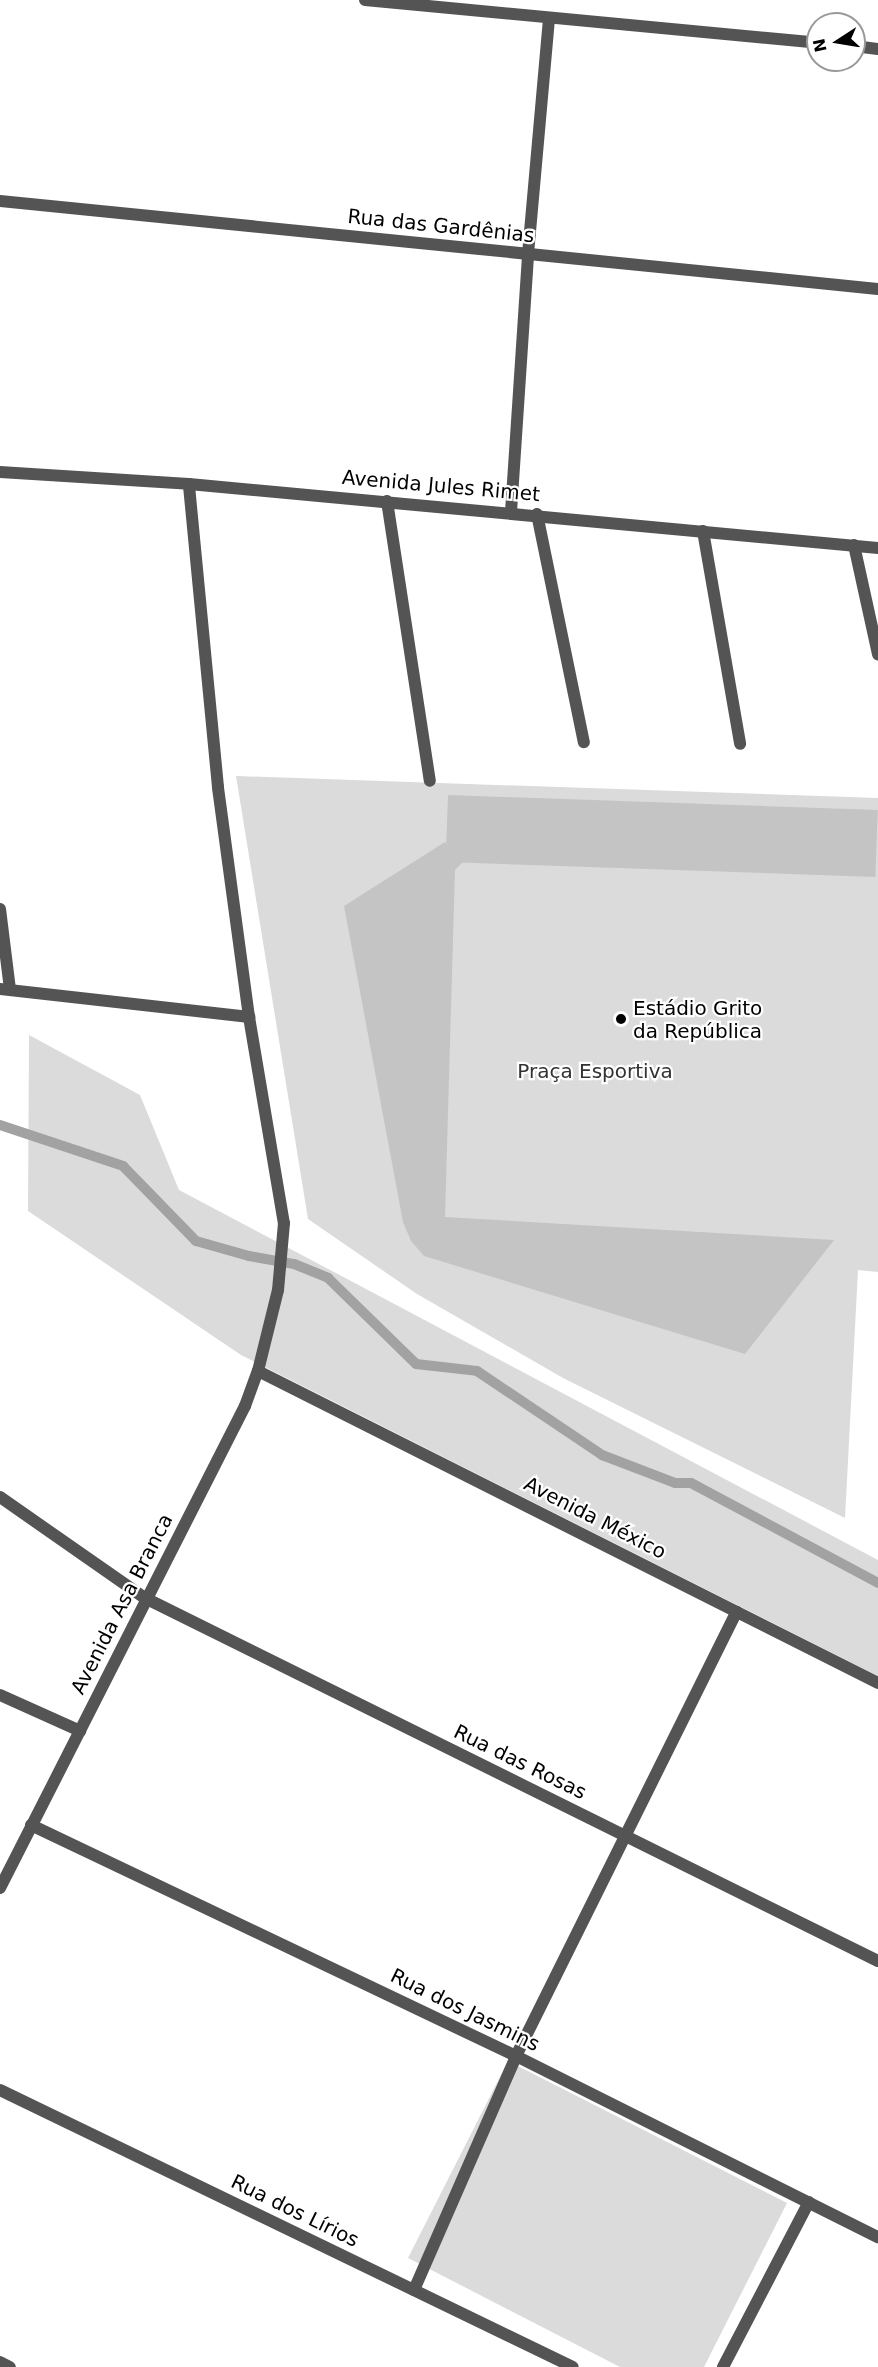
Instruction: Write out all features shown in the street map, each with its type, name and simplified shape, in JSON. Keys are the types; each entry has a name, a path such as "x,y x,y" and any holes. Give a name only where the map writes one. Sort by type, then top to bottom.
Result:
{"street":[{"path":"365,0 549,20 806,42"},
{"path":"511,512 528,254 549,20"},
{"name":"Rua das Gardênias","path":"0,201 878,289"},
{"name":"Avenida Jules Rimet","path":"0,472 189,484 387,501 878,548"},
{"name":"Avenida Asa Branca","path":"0,1888 145,1598 245,1406 258,1371 278,1290 284,1223 249,1017 218,787 189,484"},
{"path":"387,501 430,781"},
{"path":"537,514 584,742"},
{"path":"704,531 740,744"},
{"path":"854,545 878,654"},
{"path":"0,909 5,989 249,1017"},
{"name":"Avenida México","path":"258,1371 878,1683"},
{"name":"Rua das Rosas","path":"0,1497 145,1598 878,1961"},
{"path":"414,2290 516,2056 623,1834 736,1612"},
{"path":"0,1695 80,1731"},
{"name":"Rua dos Jasmins","path":"31,1825 516,2056 878,2237"},
{"name":"Rua dos Lírios","path":"0,2090 573,2367"},
{"path":"723,2367 809,2202"},
{"path":"0,2362 10,2367"}],"green space":[{"name":"Praça Esportiva","path":"236,776 878,798 878,1272 858,1270 845,1518 563,1378 417,1294 308,1219"},
{"path":"29,1035 140,1095 179,1190 878,1560 878,1676 241,1355 28,1211"},
{"path":"508,2061 787,2203 704,2367 620,2367 408,2258"}],"building":[{"path":"448,795 878,810 875,877 446,862"},
{"path":"445,842 464,861 455,870 445,1217 834,1240 745,1354 424,1256 411,1241 403,1222 344,906"}],"waterway":[{"path":"0,1125 123,1166 196,1241 249,1256 294,1264 328,1278 416,1364 477,1371 602,1455 675,1483 691,1483 878,1583"}],"place":[{"name":"Estádio Grito da República","path":"621,1019"}]}
